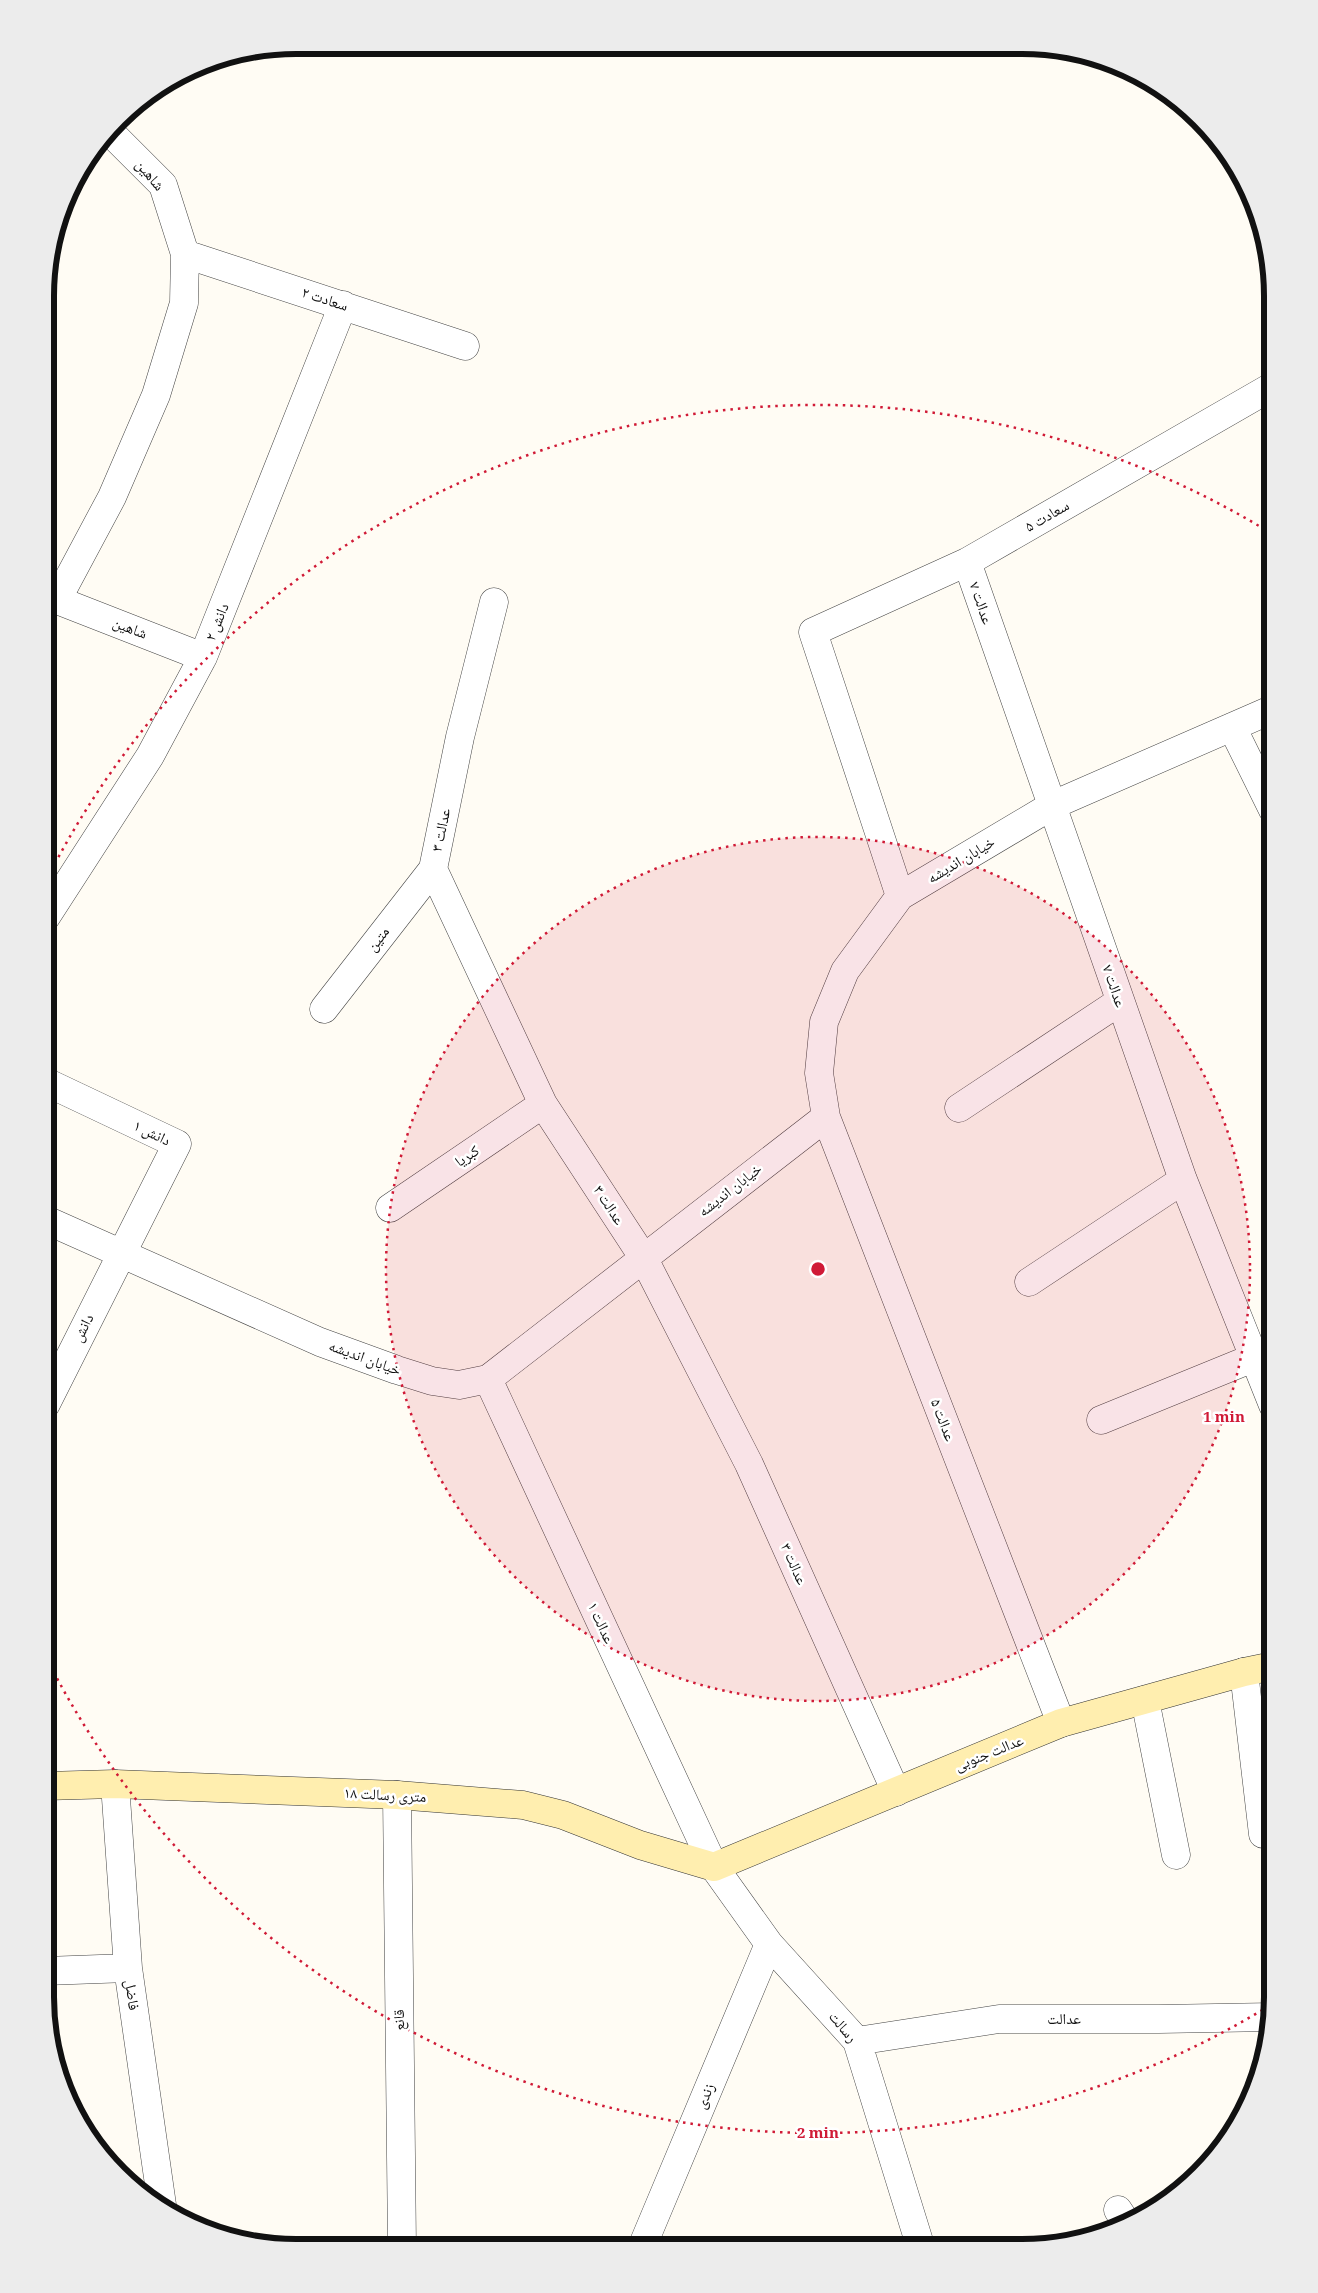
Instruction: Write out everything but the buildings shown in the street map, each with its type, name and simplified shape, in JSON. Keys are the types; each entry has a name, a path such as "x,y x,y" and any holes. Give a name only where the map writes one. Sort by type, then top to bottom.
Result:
{"street":[{"name":"شاهین","path":"114,136 163,186 185,254 184,303 156,395 112,497 56,600 203,656"},
{"name":"سعادت ۲","path":"185,254 465,346"},
{"name":"دانش ۲","path":"54,904 150,756 203,656 343,305"},
{"name":"سعادت ۵","path":"900,896 813,632 967,562 1264,391"},
{"name":"عدالت ۷","path":"967,562 1053,805 1119,1002 1183,1180 1264,1384"},
{"name":"عدالت ۳","path":"494,602 460,737 433,869 543,1104 643,1258 749,1464 896,1792"},
{"name":"خیابان اندیشه","path":"54,1223 320,1342 397,1370 432,1381 459,1385 488,1379 826,1117 819,1073 824,1022 845,971 900,896 1053,805 1264,713"},
{"path":"1232,727 1264,792"},
{"name":"متین","path":"324,1009 433,869"},
{"path":"959,1108 1119,1002"},
{"name":"دانش ۱","path":"54,1086 177,1144 121,1252"},
{"name":"کبریا","path":"390,1208 543,1104"},
{"name":"عدالت ۵","path":"826,1117 1061,1723"},
{"path":"1029,1282 1183,1180"},
{"name":"دانش","path":"54,1383 121,1252"},
{"path":"1101,1420 1253,1358"},
{"name":"عدالت ۱","path":"488,1379 714,1867"},
{"name":"عدالت جنوبی","path":"714,1867 1061,1723 1264,1668"},
{"path":"1244,1672 1263,1834"},
{"path":"1145,1700 1176,1855"},
{"name":"۱۸ متری رسالت","path":"54,1786 115,1784 397,1794 523,1805 563,1815 640,1845 714,1867"},
{"name":"فاضل","path":"115,1784 128,1968 161,2198"},
{"name":"قانع","path":"397,1794 402,2239"},
{"name":"رسالت","path":"714,1867 769,1944 858,2041 918,2239"},
{"name":"زندی","path":"645,2239 769,1944"},
{"path":"54,1970 128,1968"},
{"name":"عدالت","path":"858,2041 999,2019 1159,2019 1264,2016"}]}
